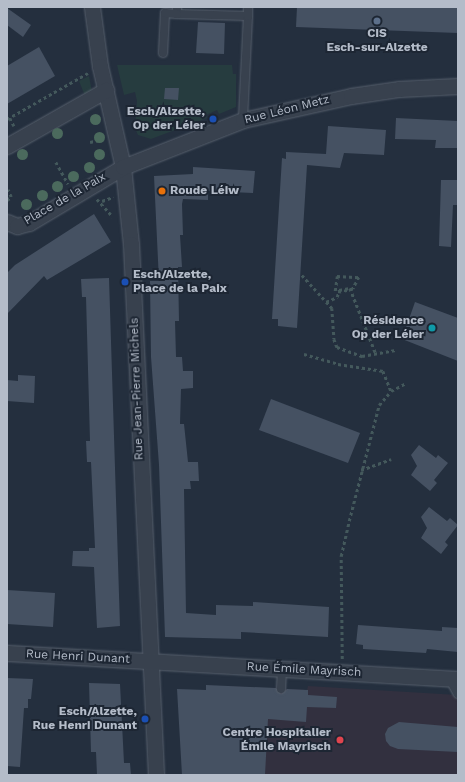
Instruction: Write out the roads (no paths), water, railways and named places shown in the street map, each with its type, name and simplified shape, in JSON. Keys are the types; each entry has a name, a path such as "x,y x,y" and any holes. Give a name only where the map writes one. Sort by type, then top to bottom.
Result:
{"street":[{"name":"Rue Jean-Pierre Michels","path":"92,7 100,66 123,167 131,244 149,661 156,775"},
{"name":"Rue Léon Metz","path":"123,167 243,120 351,96 399,89 458,86"},
{"path":"7,146 106,90"},
{"name":"Place de la Paix","path":"10,228 29,223 74,194 123,167"},
{"name":"Rue Henri Dunant","path":"7,652 149,661"},
{"name":"Rue Émile Mayrisch","path":"149,661 453,678"}],"lane":[{"path":"163,53 165,13 177,10 248,11 243,120"},
{"path":"281,689 282,668"},
{"path":"453,678 458,694"}],"place":[{"name":"CIS Esch-sur-Alzette","path":"377,21"},
{"name":"Esch/Alzette, Op der Léier","path":"213,119"},
{"name":"Roude Léiw","path":"162,191"},
{"name":"Esch/Alzette, Place de la Paix","path":"125,282"},
{"name":"Résidence Op der Léier","path":"432,328"},
{"name":"Esch/Alzette, Rue Henri Dunant","path":"145,719"},
{"name":"Centre Hospitalier Émile Mayrisch","path":"340,740"}]}
